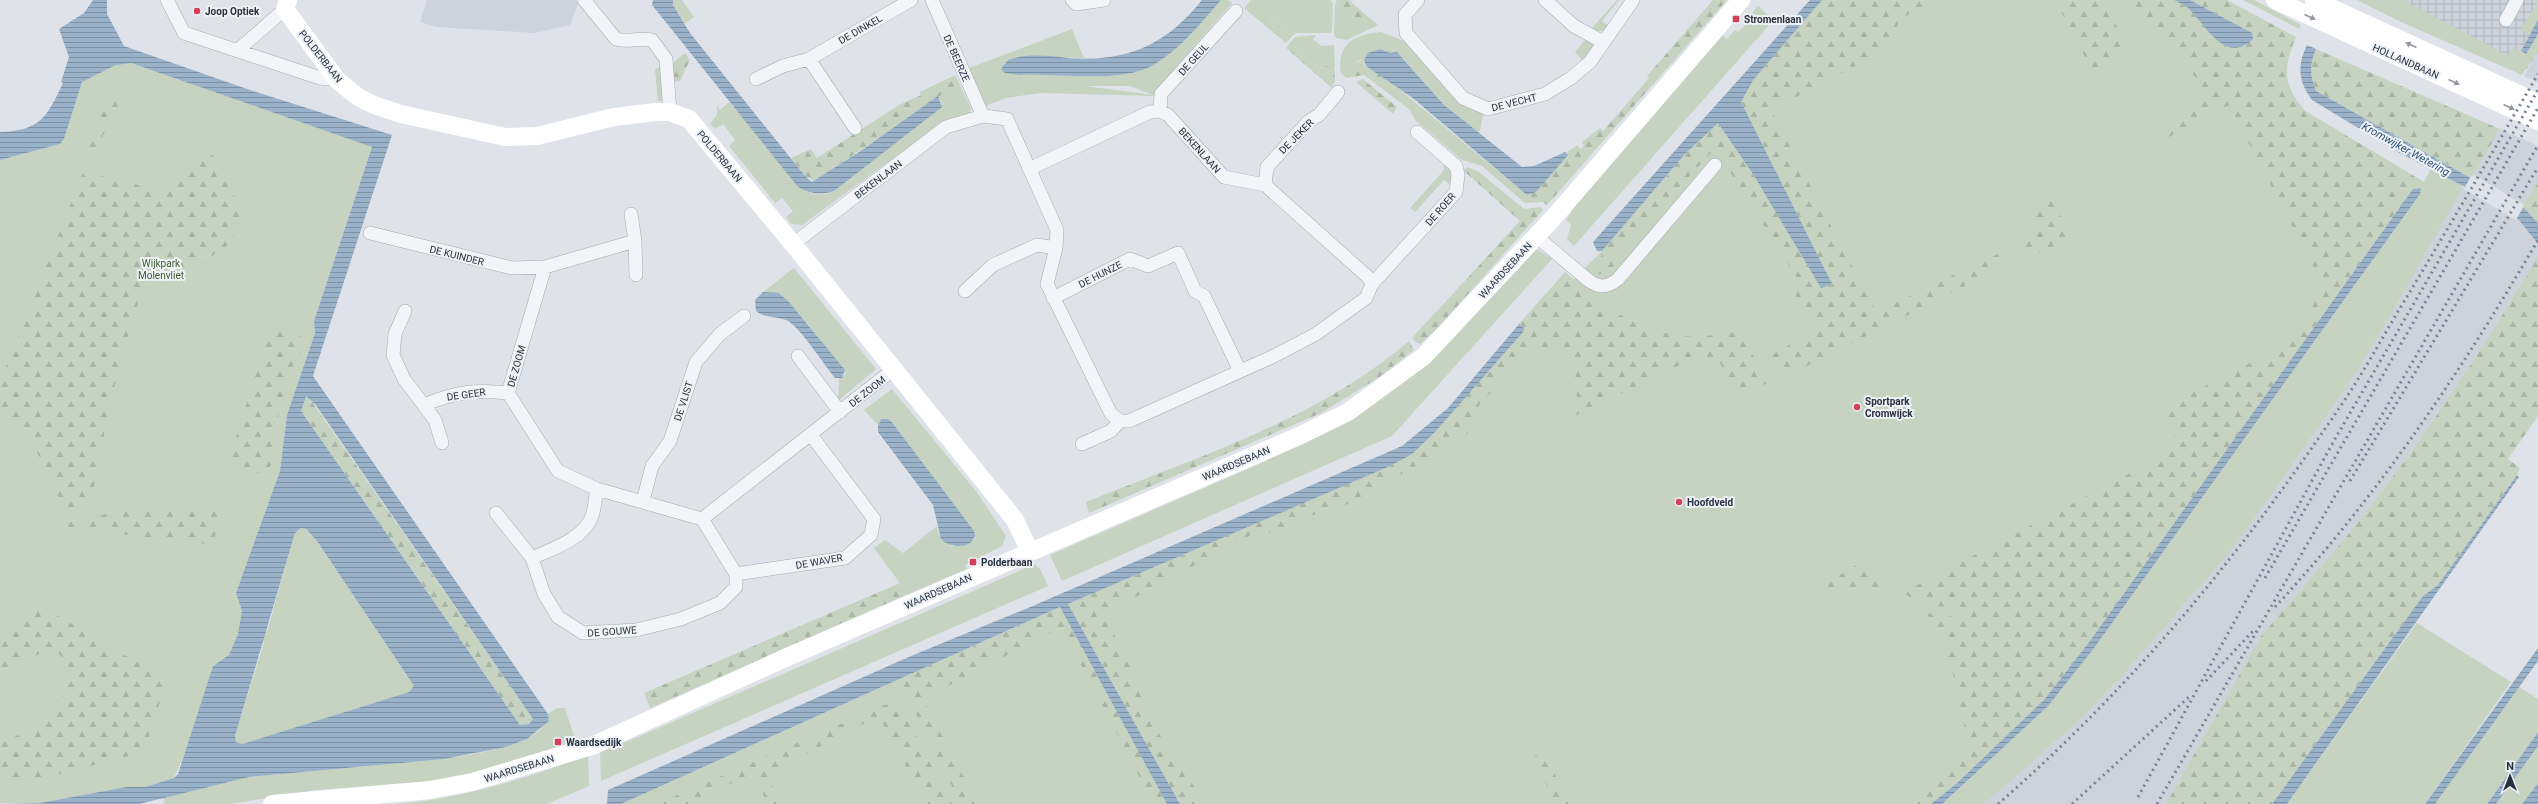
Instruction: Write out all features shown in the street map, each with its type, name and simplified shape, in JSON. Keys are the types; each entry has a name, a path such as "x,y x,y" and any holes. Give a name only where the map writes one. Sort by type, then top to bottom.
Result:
{"street":[{"path":"167,0 184,33 320,78 338,80"},
{"path":"584,0 616,39 623,41 644,38 652,40 666,59 670,112"},
{"name":"DE DINKEL","path":"756,79 783,66 809,59 911,0"},
{"name":"DE BEERZE","path":"932,0 983,116"},
{"path":"1072,0 1076,4 1104,0"},
{"name":"DE VECHT","path":"1418,0 1405,15 1406,33 1462,98 1488,108 1520,102 1553,90 1590,62 1633,0"},
{"path":"1545,0 1574,26 1603,42"},
{"name":"WAARDSEBAAN","path":"272,804 350,801 430,790 472,782 592,746 785,658 1299,436 1348,412 1424,357 1536,236 1740,0"},
{"name":"HOLLANDBAAN","path":"2275,0 2538,121"},
{"name":"HOLLANDBAAN","path":"2314,0 2538,103"},
{"path":"2506,20 2517,0"},
{"path":"238,50 287,4"},
{"name":"POLDERBAAN","path":"287,4 338,80 358,97 374,105 401,114 505,137 536,136 614,116 670,112 689,119 793,244 1015,520 1030,552"},
{"name":"DE GEUL","path":"1160,111 1161,94 1236,11"},
{"path":"809,59 855,128"},
{"name":"DE JEKER","path":"1265,185 1267,167 1309,121 1319,115 1338,92"},
{"path":"1029,169 1150,112 1160,111"},
{"name":"BEKENLAAN","path":"1160,111 1168,115 1224,177 1265,185"},
{"name":"BEKENLAAN","path":"793,244 946,127 983,116 1006,119 1057,230 1056,248 1047,284 1110,414 1120,421"},
{"name":"DE ROER","path":"1372,284 1456,192 1458,179 1456,166 1417,132"},
{"name":"WAARDSEBAAN","path":"1536,236 1596,286 1606,286 1612,284 1715,166"},
{"path":"1082,444 1111,431 1120,421 1129,421 1240,371 1316,334 1366,298 1372,284 1369,278 1265,185"},
{"path":"630,214 635,241 636,275"},
{"name":"DE KUINDER","path":"370,233 512,268 545,267"},
{"path":"545,267 635,241"},
{"path":"965,291 993,265 1037,244 1056,248"},
{"name":"DE HUNZE","path":"1053,298 1130,259 1148,266 1178,253 1195,291 1204,296 1240,371"},
{"name":"DE ZOOM","path":"545,267 508,394 558,471 597,489 643,500 702,519 894,369"},
{"path":"405,312 395,334 393,355 404,379 435,420 442,443"},
{"name":"DE VLIST","path":"643,500 652,466 670,441 696,362 720,334 744,316"},
{"name":"DE ZOOM","path":"798,356 840,412"},
{"name":"DE GEER","path":"424,405 450,395 483,390 508,394"},
{"name":"DE WAVER","path":"736,574 845,558 871,535 874,519 811,435"},
{"path":"532,558 564,543 579,533 591,518 597,489"},
{"name":"DE GOUWE","path":"496,513 532,558 544,594 558,617 583,633 636,630 681,619 720,603 736,587 736,574"},
{"path":"702,519 736,574"}],"shaded area":[{"path":"427,0 575,0 578,3 570,25 535,33 436,27 420,22"},
{"path":"2385,0 2538,0 2538,52 2527,69"},
{"path":"2538,52 2538,82 2524,76"},
{"path":"2500,129 2538,146 2538,182 2525,205 2472,174"},
{"path":"2431,169 2519,220 2538,244 2538,257 2478,354 2408,457 2347,536 2261,636 2166,804 1931,804 2413,189 2421,188"}],"green space":[{"path":"673,0 682,0 694,17 685,24 672,4"},
{"path":"1221,0 1228,0 1232,3 1174,69 1173,76 1155,96 1041,93 1006,98 986,106 969,68 1072,29 1084,58 1027,56 1019,75 1104,76 1137,72 1150,67 1170,54 1188,37","holes":["1085,86 1130,86 1153,95"]},
{"path":"1251,0 1330,0 1333,3 1332,31 1330,33 1296,33 1291,37 1264,13 1247,6 1244,8"},
{"path":"1336,0 1349,0 1366,15 1365,26 1358,28 1355,26 1353,15 1337,5"},
{"path":"1617,0 1619,0 1602,21 1609,26 1605,30 1601,31 1591,29"},
{"path":"1713,0 1727,0 1547,205 1543,202 1525,203 1527,195 1536,192 1567,156 1567,152 1578,145 1580,149 1584,146 1582,142 1600,128 1603,131 1649,78 1647,76"},
{"name":"Sportpark Cromwijck","path":"1822,0 2174,0 2189,8 2296,37 2289,58 2287,76 2292,93 2297,102 2305,111 2424,182 2431,169 2461,185 2462,189 2381,332 2347,386 2236,544 2123,675 2076,723 1984,804 1942,804 2048,706 2094,648 2420,194 2420,188 2413,189 1931,804 1180,804 1093,593 1412,454 1524,328 1602,251"},
{"path":"1822,0 1934,0 1900,19 1890,48 1771,110 1876,312 1998,254 2003,267 1781,379 1770,356 1814,331 1816,326 1792,290 1800,283 1715,148 1618,255 1617,261 1609,273 1599,274 1602,251 1685,154 1718,123 1753,174 1821,288 1832,284 1741,102 1753,80"},
{"path":"2055,0 2107,0 2121,38 2123,52 2102,62 2093,72"},
{"path":"2118,0 2174,0 2189,8 2219,43 2252,33 2190,0 2227,0 2296,37 2289,58 2287,76 2292,93 2297,102 2305,111 2424,182 2421,188 2413,189 2090,641 2044,700 1956,784 1931,804 1910,804 1970,753 1949,660 1943,642 1926,613 1962,618 1959,609 1925,604 1902,593 2180,447 2161,409 2281,347 2305,319 2324,287 2229,105 2154,145 2202,101 2206,93 2178,54 2156,30"},
{"path":"2243,0 2254,0 2301,25 2299,29"},
{"path":"2357,0 2404,0 2508,56 2513,47 2526,54 2538,34 2538,50 2522,75 2401,22"},
{"path":"2538,1 2538,20 2529,35 2520,31"},
{"path":"1335,3 1349,10 1355,19 1357,28 1365,26 1366,15 1378,25 1347,40 1336,38 1334,32"},
{"path":"1251,4 1256,6 1291,37 1286,43 1244,8"},
{"path":"1758,6 1770,17 1771,23 1574,246 1567,239 1571,225 1566,220 1588,186 1701,56 1723,35 1727,39 1735,30 1738,32 1749,21 1747,18"},
{"path":"1381,32 1409,43 1484,112 1479,134 1444,105 1404,59 1380,49 1364,60 1357,61 1349,69 1352,77 1347,78 1341,74 1341,55 1344,48 1349,43 1363,35"},
{"path":"1316,36 1313,39 1321,46 1334,45 1335,67 1319,68 1290,43 1295,37"},
{"path":"1587,38 1592,42 1593,48 1584,62 1575,52"},
{"path":"1290,43 1319,68 1334,65 1335,81 1332,88 1286,48"},
{"path":"2316,49 2500,129 2471,178 2316,91 2312,80 2311,66"},
{"path":"685,53 690,60 680,81 672,82 670,65"},
{"path":"1364,60 1364,65 1388,80 1376,84 1364,75 1352,77 1349,69 1351,64"},
{"name":"Wijkpark Molenvliet","path":"122,62 131,63 372,146 314,321 315,333 287,415 280,471 236,593 242,611 267,632 295,533 301,528 306,529 317,541 414,686 409,692 242,744 236,742 235,736 264,642 238,634 229,655 213,666 190,741 174,778 145,787 126,787 40,803 0,803 0,160 60,144 64,139 82,82"},
{"path":"662,65 665,101 658,101 655,70"},
{"path":"955,75 959,83 815,181 805,176 791,158 811,149 817,158 899,105 921,95 920,92"},
{"path":"1363,79 1397,107 1393,114 1356,82"},
{"path":"1388,80 1527,195 1525,203 1482,166 1462,160 1415,120 1410,110 1376,84"},
{"path":"959,83 971,108 970,114 949,119 936,127 802,225 791,224 786,217 793,211 782,198 775,203 729,146 735,140 723,124 715,129 710,124 717,115 717,105 720,110 729,102 810,193 825,194 834,191 942,104 938,96"},
{"path":"110,99 116,102 118,107 98,145 95,157 92,158 87,156 90,144 99,117"},
{"path":"201,155 213,155 233,191 239,216 232,242 192,270 163,268 145,283 132,321 111,399 92,496 80,510 67,512 34,448 14,427 0,419 0,382 83,173 118,179 166,193 179,183 189,165"},
{"path":"1444,165 1454,174 1452,186 1444,180 1415,212 1410,208 1444,170"},
{"path":"1468,167 1479,172 1524,209 1541,207 1543,210 1436,330 1420,344 1412,338 1520,221 1463,170"},
{"path":"2538,182 2538,223 2522,207"},
{"path":"2051,198 2072,238 2015,264 2025,247 2038,210"},
{"path":"1537,249 1552,259 1392,436 1062,581 1050,555 1257,465 1340,426 1446,346"},
{"path":"2538,257 2538,416 2508,459 2520,468 2517,475 2438,585 2423,596 2272,804 2166,804 2261,636 2347,536 2408,457 2478,354"},
{"path":"794,268 876,369 838,401 839,379 846,373 805,321 781,294 763,292"},
{"path":"1565,272 1605,305 1634,322 1649,328 1684,336 1710,336 1736,332 1746,342 1767,383 1739,398 1718,359 1704,366 1698,356 1560,423 1560,418 1577,400 1575,373 1561,352 1544,349 1535,342 1477,408 1484,416 1462,439 1456,436 1425,461 1342,507 1323,511 1267,534 1254,533 1104,614 1145,698 1141,700 1171,755 1175,753 1204,804 1180,804 1068,604 1390,466 1412,454 1524,328 1519,324"},
{"path":"276,324 287,327 300,335 301,354 295,361 273,433 273,462 268,469 252,475 235,471 229,460 265,344"},
{"path":"1409,341 1414,350 1378,378 1321,413 1089,513 1086,502 1213,452 1296,415 1373,369"},
{"path":"892,389 976,491 1006,536 1002,546 965,565 967,569 908,594 874,548 885,540 903,553 937,526 938,533 951,546 964,545 975,539 975,535 891,421 881,419 878,425 864,410"},
{"path":"308,396 529,713 533,719 529,724 520,725 301,411 305,397"},
{"path":"142,506 220,511 220,529 209,544 66,528 70,522"},
{"path":"1860,563 1886,592 1866,589 1837,588 1807,594"},
{"path":"1035,564 1040,569 1048,586 601,781 600,751 631,740"},
{"path":"900,583 908,594 650,708 644,693"},
{"path":"34,604 50,611 165,679 163,693 144,752 44,778 0,780 0,743 24,732 48,714 65,693 69,680 69,667 62,657 54,652 45,652 36,656 9,674 0,678 0,636"},
{"path":"1061,607 1167,804 621,804"},
{"path":"1061,607 1167,804 1154,804 1061,627 923,699 978,804 961,804 906,694 898,686 886,685"},
{"path":"2417,623 2511,682 2425,804 2287,804"},
{"path":"2519,687 2538,699 2538,732 2487,804 2435,804"},
{"path":"887,704 900,708 904,713 952,804 925,804 879,716 767,774 782,804 768,804 752,773 690,804 657,804"},
{"path":"557,708 565,708 576,742 527,759 446,780 315,790 230,804 165,804 163,797 249,777 444,759 506,747 527,739 541,729 549,717 548,714"},
{"path":"2538,746 2538,783 2522,804 2496,804"},
{"path":"1544,753 1570,804 1556,804 1533,757"},
{"path":"588,755 589,786 547,804 394,804 444,798 492,787 541,772"}],"water":[{"path":"93,0 107,0 107,14 124,46 250,90 392,135 313,376 548,714 549,721 527,739 506,747 444,759 249,777 139,804 0,804 40,803 126,787 145,787 174,778 178,774 213,666 229,655 238,634 242,611 236,593 280,471 287,415 315,333 314,321 372,147 131,63 116,65 82,82 64,139 60,144 0,160 0,132 24,129 33,125 47,113 52,105 63,83 61,82 69,57 59,29 84,13","holes":["306,396 315,404 529,713 533,719 529,724 520,725 301,411","301,528 306,529 317,541 414,686 409,692 242,744 236,742 235,736 295,533"]},
{"path":"653,0 673,0 673,5 690,33 805,176 812,182 859,152 938,96 942,107 834,191 820,193 807,191 798,187 652,5"},
{"path":"1202,0 1221,0 1197,28 1170,54 1150,67 1137,72 1104,76 1019,75 1005,73 1001,69 1008,60 1023,56 1053,56 1089,59 1127,54 1159,40 1188,16"},
{"path":"1810,0 1822,0 1753,80 1741,102 1832,284 1821,288 1753,174 1718,123 1685,154 1602,251 1597,251 1593,242"},
{"path":"2174,0 2190,0 2252,33 2253,39 2243,46 2234,48 2226,46 2210,34 2188,8"},
{"path":"2538,20 2538,34 2526,54 2521,51"},
{"name":"Kromwijker Wetering","path":"2307,45 2316,49 2312,60 2311,70 2312,80 2316,91 2524,208 2538,223 2538,244 2519,220 2461,185 2398,152 2312,100 2304,87 2300,73 2300,66"},
{"path":"1380,49 1390,53 1397,52 1444,105 1522,167 1534,166 1565,152 1568,155 1536,192 1527,195 1414,99 1366,66 1364,60 1368,53"},
{"path":"2421,188 2420,194 2094,648 2048,706 1942,804 1931,804 1956,784 2044,700 2090,641 2413,189"},
{"path":"763,292 779,293 789,302 845,370 842,378 835,378 808,342 791,323 783,319 765,316 756,311 755,300"},
{"path":"1519,324 1524,328 1523,332 1435,432 1412,454 1390,466 1068,604 1180,804 1167,804 1060,607 621,804 607,804 608,790 911,656 1028,608 1402,446 1448,408"},
{"path":"881,419 888,419 891,421 974,531 975,535 970,543 954,546 941,539 933,505 878,432 878,426"},
{"path":"2517,475 2519,477 2287,804 2272,804 2423,596 2438,585"},
{"path":"2538,648 2538,661 2435,804 2425,804"},
{"path":"2538,732 2538,746 2496,804 2487,804"},
{"path":"2538,783 2538,804 2522,804"}],"pier":[{"path":"2471,176 2524,206 2516,220 2464,189"}],"railway":[{"path":"1998,804 2049,758 2097,711 2142,662 2186,613 2268,509 2346,398 2370,360 2538,74"},
{"path":"2138,797 2335,439 2538,90"},
{"path":"2265,578 2538,108"},
{"path":"2157,804 2538,145"},
{"path":"2350,481 2538,167"},
{"path":"2275,607 2313,565 2349,521 2417,431 2479,337 2538,240"},
{"path":"2206,681 2254,630"},
{"path":"2072,804 2191,695"}],"place":[{"name":"Joop Optiek","path":"197,11"},
{"name":"Stromenlaan","path":"1736,19"},
{"name":"Sportpark Cromwijck","path":"1857,407"},
{"name":"Hoofdveld","path":"1679,502"},
{"name":"Polderbaan","path":"973,562"},
{"name":"Waardsedijk","path":"558,742"}]}
